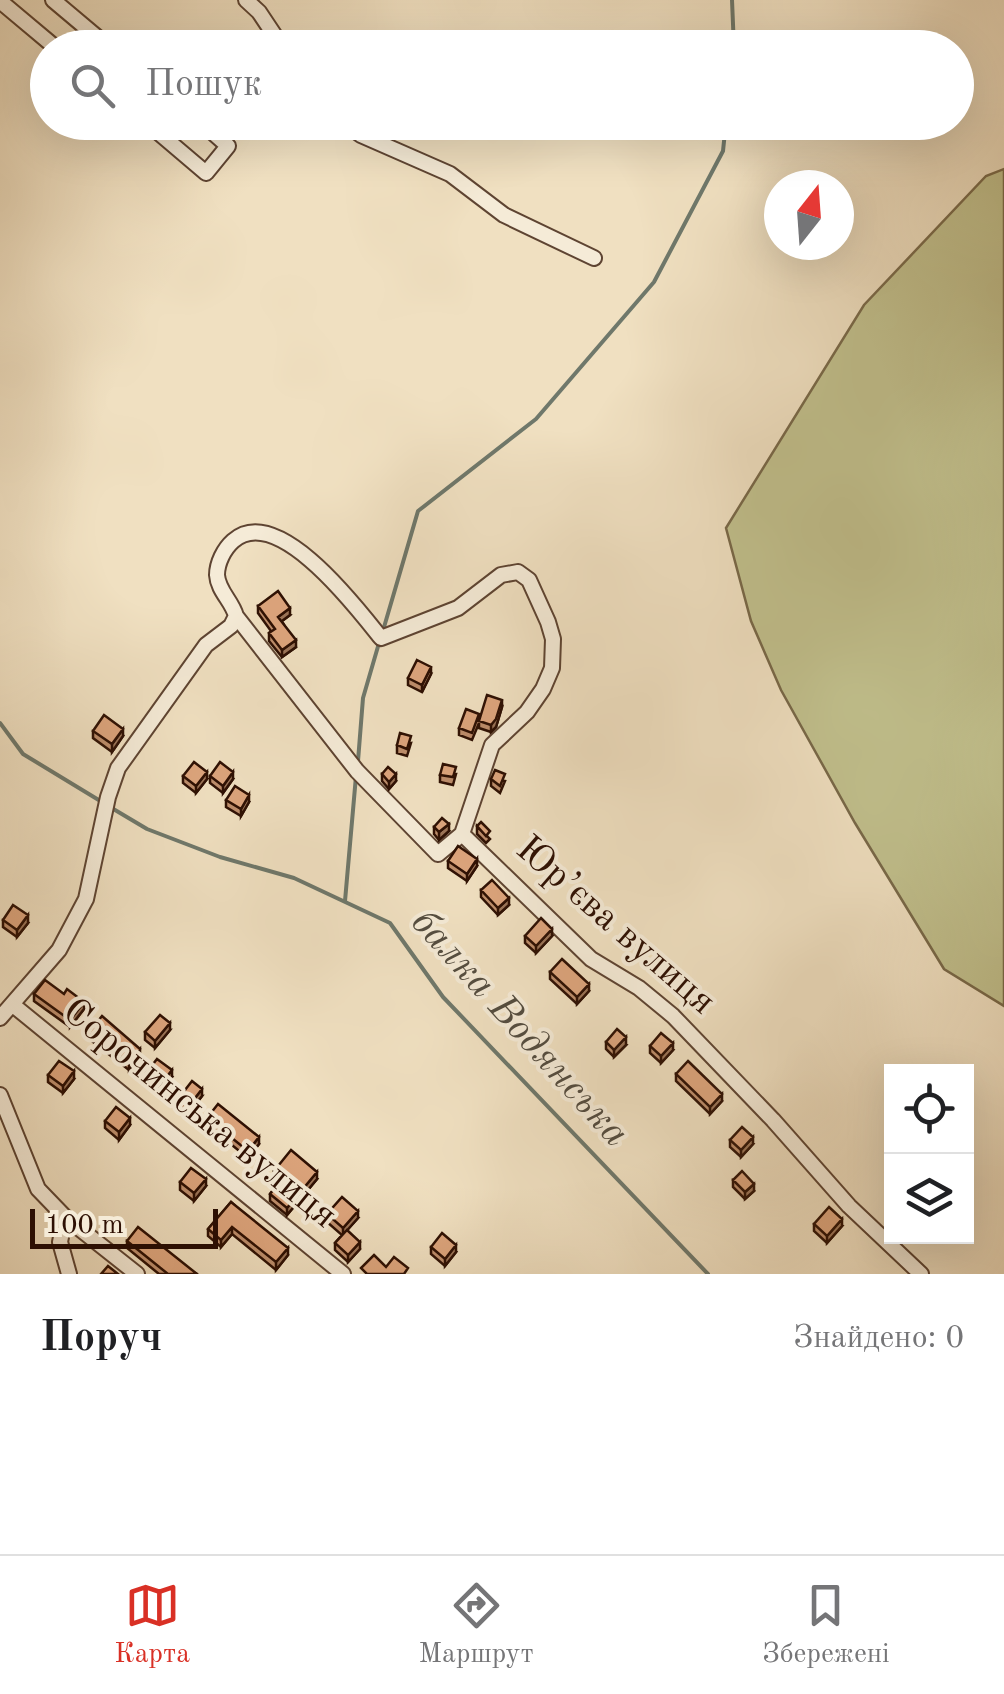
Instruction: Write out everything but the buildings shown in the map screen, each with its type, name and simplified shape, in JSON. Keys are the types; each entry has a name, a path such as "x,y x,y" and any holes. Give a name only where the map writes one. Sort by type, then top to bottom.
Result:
{"street":[{"path":"53,0 89,30"},
{"path":"246,0 262,6 274,30"},
{"path":"0,1 35,30"},
{"path":"167,140 206,173 228,146 221,140"},
{"path":"370,140 450,174 504,215 594,258"},
{"path":"0,1018 59,950 86,899 118,768 206,646 231,626 236,616 221,591 217,574 226,549 237,537 264,532 311,560 381,638 458,608 510,572 525,576 533,586 553,639 552,668 544,689 527,712 492,745 462,834"},
{"name":"Юр’єва вулиця","path":"236,616 357,771 438,854 462,834 591,960 638,988 673,1016 850,1206 921,1274"},
{"name":"Сорочинська вулиця","path":"14,1004 342,1274"},
{"path":"0,1095 38,1189 65,1217 136,1274"},
{"path":"65,1217 60,1242 69,1274"}],"shaded area":[{"path":"1004,169 1004,1006 944,969 855,823 781,690 751,621 726,528 864,305 986,176"}],"waterway":[{"path":"732,0 733,30"},
{"path":"382,634 418,511 536,419 654,282 723,151 724,140"},
{"path":"358,761 363,698 379,643"},
{"name":"балка Водянська","path":"0,723 23,754 102,802"},
{"path":"345,901 356,776"},
{"name":"балка Водянська","path":"110,807 147,829 220,857 294,878 390,923 443,997 708,1274"}]}
